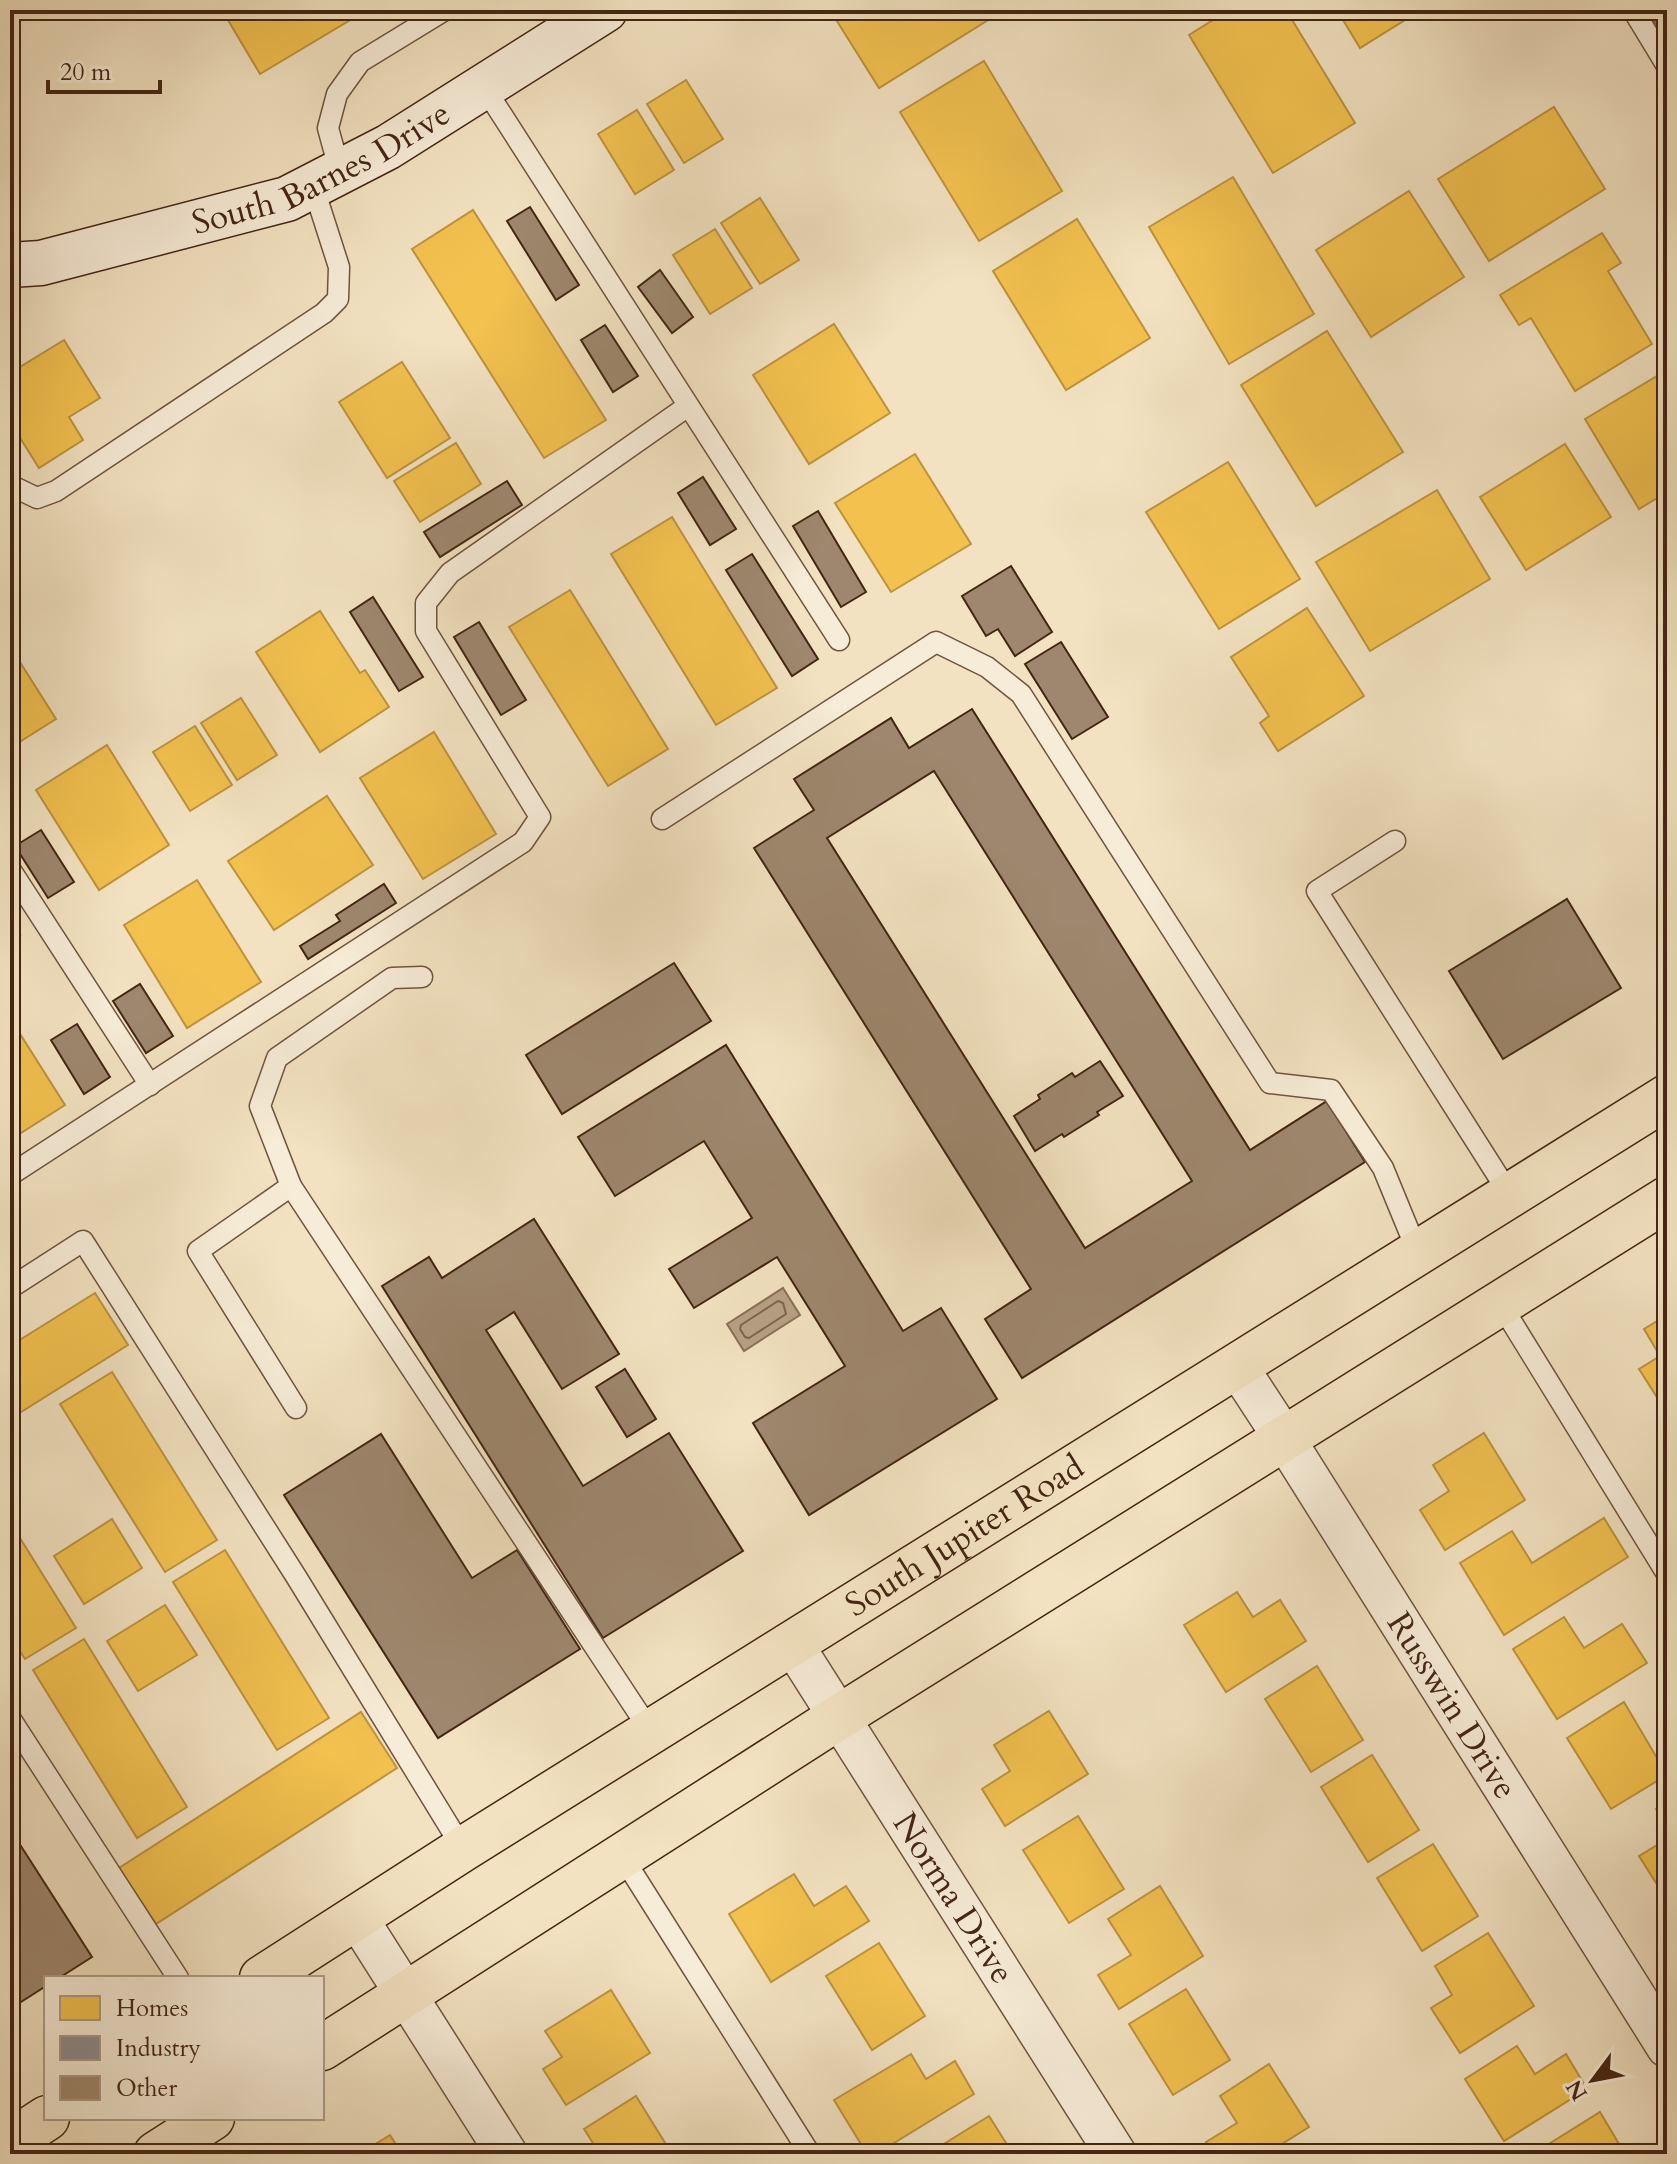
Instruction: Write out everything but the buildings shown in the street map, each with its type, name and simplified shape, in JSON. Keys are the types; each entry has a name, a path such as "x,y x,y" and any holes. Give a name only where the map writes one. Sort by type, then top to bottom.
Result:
{"main road":[{"name":"South Jupiter Road","path":"265,1976 356,1916 1667,1097"},
{"path":"324,2047 839,1717 1667,1199"},
{"path":"10,2142 44,2120"}],"street":[{"name":"South Barnes Drive","path":"10,265 41,263 287,199 388,147 605,10"},
{"name":"Russwin Drive","path":"1237,1366 1667,2047"},
{"name":"Norma Drive","path":"792,1643 1116,2154"},
{"path":"356,1916 507,2154"}],"lane":[{"path":"10,485 37,498 56,491 324,313 338,299 339,267 327,179 328,128 337,94 360,62 445,10"},
{"path":"1633,10 1667,66"},
{"path":"484,87 839,640"},
{"path":"10,1175 523,842 540,817 426,631 426,603 450,573 688,406"},
{"path":"662,819 936,642 987,667 1021,694 1270,1083 1331,1090 1383,1168 1418,1253"},
{"path":"1395,841 1317,891 1510,1195"},
{"path":"10,869 150,1085"},
{"path":"422,977 392,978 277,1058 260,1106 291,1186 651,1732"},
{"path":"291,1186 198,1251 296,1408"},
{"path":"10,1288 83,1241 297,1578 463,1849"},
{"path":"1500,1303 1667,1574"},
{"path":"10,1718 177,1976"},
{"path":"622,1856 810,2154"}],"water":[{"path":"783,1288 800,1315 744,1351 727,1324"}]}
